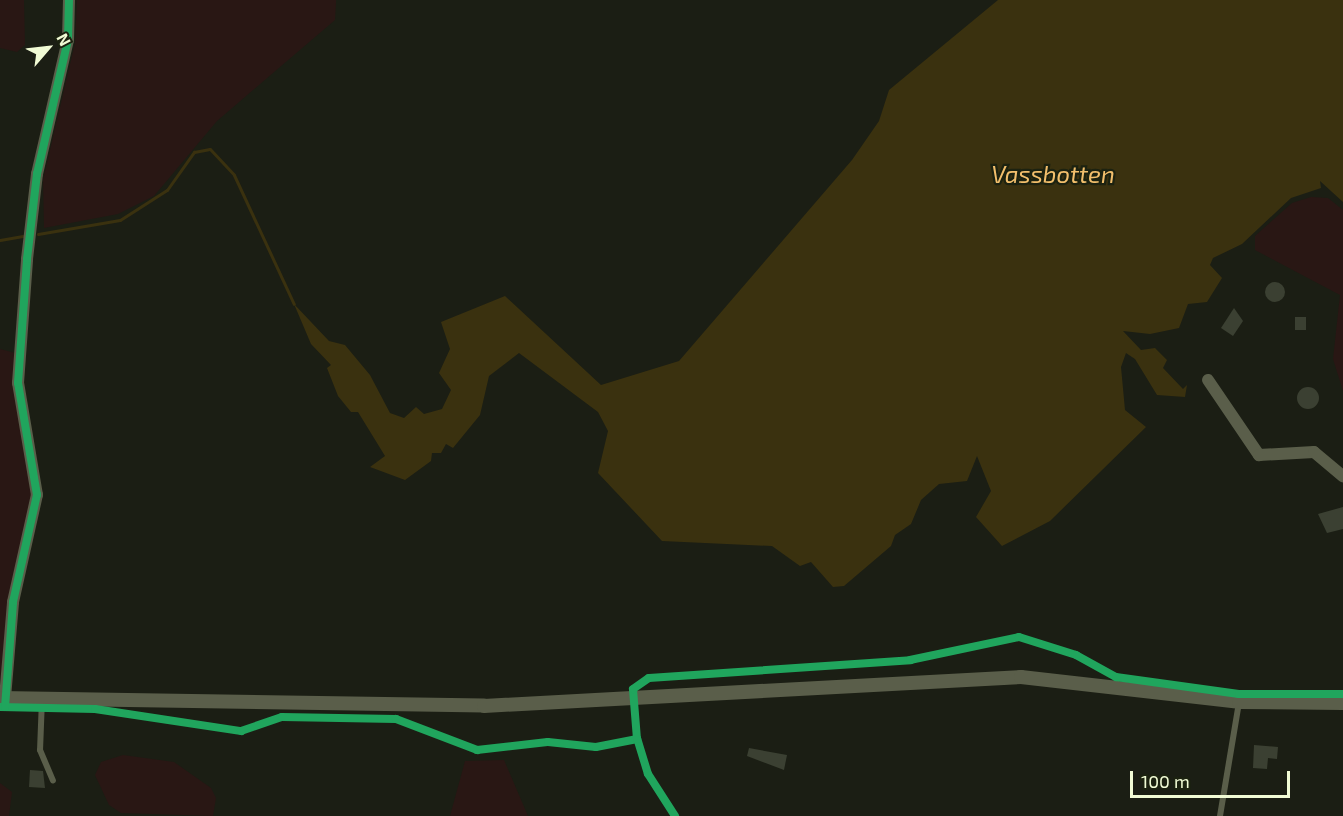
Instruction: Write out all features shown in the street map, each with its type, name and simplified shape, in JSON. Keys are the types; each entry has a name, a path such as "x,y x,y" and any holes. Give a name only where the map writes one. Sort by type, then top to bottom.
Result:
{"street":[{"path":"69,0 68,40 37,174 27,259 18,383 37,495 13,602 3,698 484,706 633,700 1021,677 1239,702 1343,703"},
{"path":"1208,380 1259,454 1314,452 1343,476"}],"lane":[{"path":"42,699 40,750 53,780"},
{"path":"1220,816 1239,702"}],"shaded area":[{"path":"0,0 24,0 25,45 17,52 0,48"},
{"path":"77,0 336,0 336,3 335,20 217,121 154,196 118,214 44,228 43,180 75,43"},
{"path":"1311,197 1328,198 1343,210 1343,391 1333,359 1340,295 1255,250 1255,236 1292,203"},
{"path":"0,349 19,354 36,483 0,683"},
{"path":"123,755 174,762 211,788 216,798 213,816 121,813 109,805 95,775 101,762"},
{"path":"504,760 528,816 450,816 465,761"},
{"path":"0,783 12,792 9,816 0,816"}],"water":[{"name":"Vassbotten","path":"998,0 1343,0 1343,202 1320,181 1321,188 1291,198 1242,244 1213,258 1210,265 1222,278 1207,302 1188,304 1179,328 1150,334 1123,331 1141,350 1155,348 1167,360 1163,368 1183,389 1187,385 1185,397 1157,395 1135,359 1126,353 1121,367 1125,410 1146,427 1050,521 1002,546 976,517 991,491 977,456 967,481 939,484 921,500 911,524 895,535 891,546 844,586 833,587 811,562 800,566 772,546 662,541 598,473 608,431 598,412 519,353 489,376 480,415 453,448 446,444 441,453 432,453 431,461 405,480 370,467 385,456 358,412 351,412 338,396 327,368 331,365 311,344 294,304 329,341 345,345 370,375 390,413 404,418 416,407 424,414 442,409 451,390 439,373 450,349 441,322 505,296 601,385 679,361 852,160 879,121 889,90"}],"building":[{"path":"1275,282 1282,285 1285,292 1282,299 1275,302 1268,299 1265,292 1268,285"},
{"path":"1234,308 1243,321 1233,336 1221,328"},
{"path":"1295,317 1306,317 1306,330 1295,330"},
{"path":"1308,387 1316,390 1319,398 1316,406 1308,409 1300,406 1297,398 1300,390"},
{"path":"1343,507 1343,529 1327,533 1318,514"},
{"path":"1254,745 1278,747 1277,759 1268,758 1267,769 1253,768"},
{"path":"749,748 787,755 784,770 747,756"},
{"path":"30,770 43,771 45,788 29,787"}],"waterway":[{"path":"38,234 120,220 167,190 194,152 210,149 234,175 294,304"},
{"path":"0,240 23,236"}],"cycle path":[{"path":"5,707 13,602 37,495 18,383 27,259 37,174 68,40 69,0"},
{"path":"675,816 648,774 637,739 633,689 649,678 910,660 1019,637 1076,655 1116,677 1239,694 1343,694"},
{"path":"0,707 95,709 241,731 282,717 396,719 477,750 548,742 596,747 637,739"}]}
